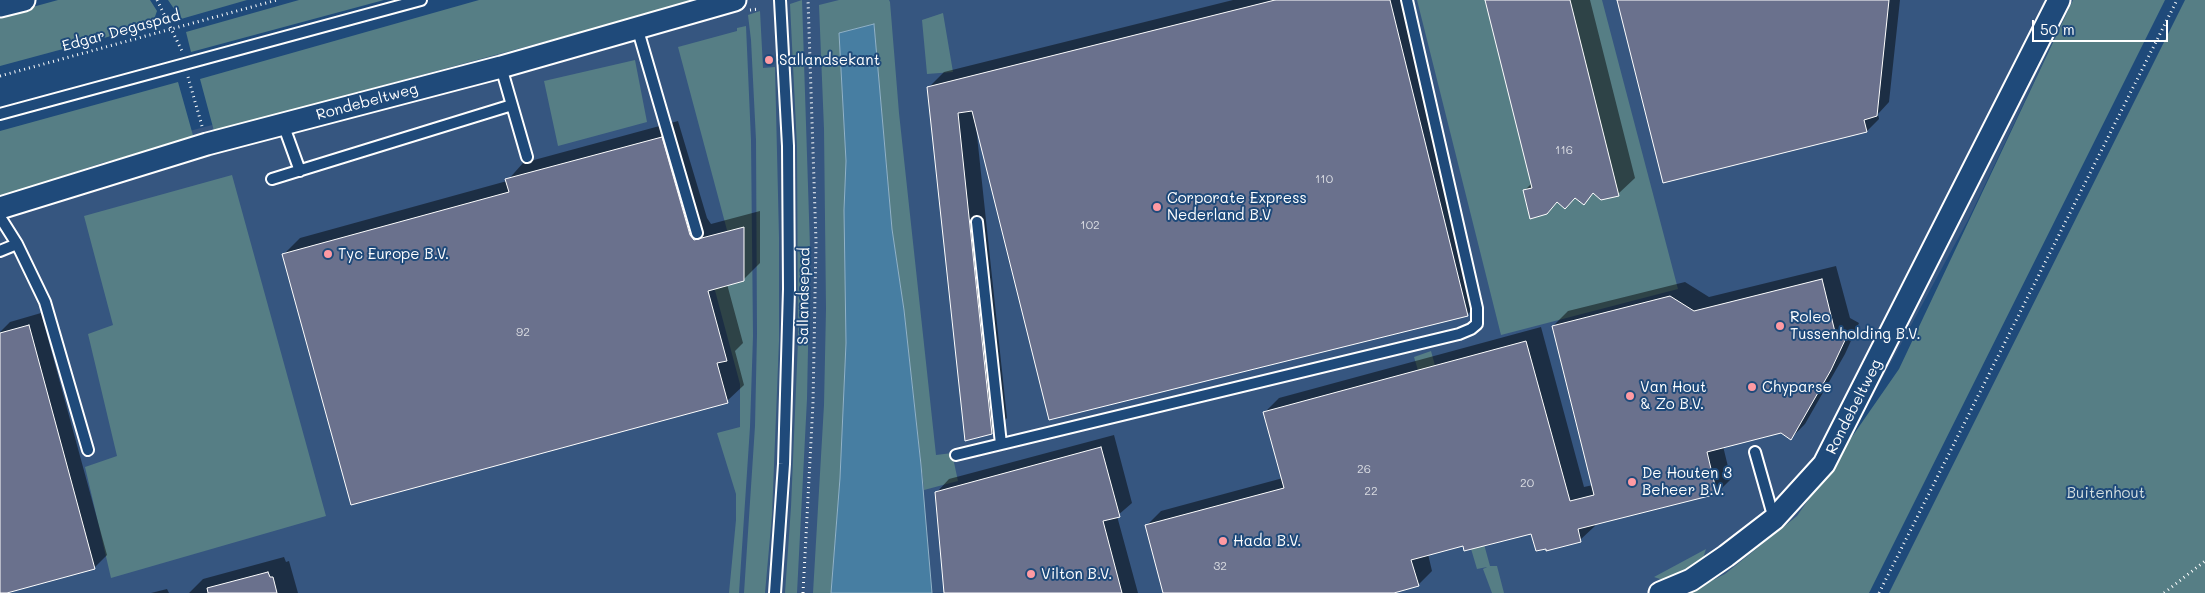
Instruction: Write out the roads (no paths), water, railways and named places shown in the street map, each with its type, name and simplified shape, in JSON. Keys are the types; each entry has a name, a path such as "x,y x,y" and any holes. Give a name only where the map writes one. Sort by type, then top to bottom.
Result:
{"street":[{"path":"0,6 24,0"},
{"name":"Rondebeltweg","path":"0,208 207,144 501,67 735,0"},
{"name":"Rondebeltweg","path":"1660,593 1691,580 1774,519 1824,464 2059,0"}],"lane":[{"path":"0,114 421,0"},
{"path":"775,593 784,464 789,289 788,146 780,0"},
{"path":"956,455 1459,334 1477,324 1476,308 1407,0"},
{"path":"637,27 697,233"},
{"path":"501,67 527,157"},
{"path":"272,179 512,105"},
{"path":"284,124 300,170"},
{"path":"0,217 18,244 45,302 88,450"},
{"path":"977,222 1001,444"},
{"path":"0,252 18,244"},
{"path":"1756,452 1774,519"}],"place":[{"name":"Sallandsekant","path":"769,60"},
{"name":"Corporate Express Nederland B.V","path":"1157,207"},
{"name":"Tyc Europe B.V.","path":"328,254"},
{"name":"Roleo Tussenholding B.V.","path":"1780,326"},
{"name":"Chyparse","path":"1752,387"},
{"name":"Van Hout & Zo B.V.","path":"1630,396"},
{"name":"De Houten 3 Beheer B.V.","path":"1632,482"},
{"name":"Hada B.V.","path":"1223,541"},
{"name":"Vilton B.V.","path":"1031,574"}],"park label":[{"name":"Buitenhout","path":"2106,493"}]}
